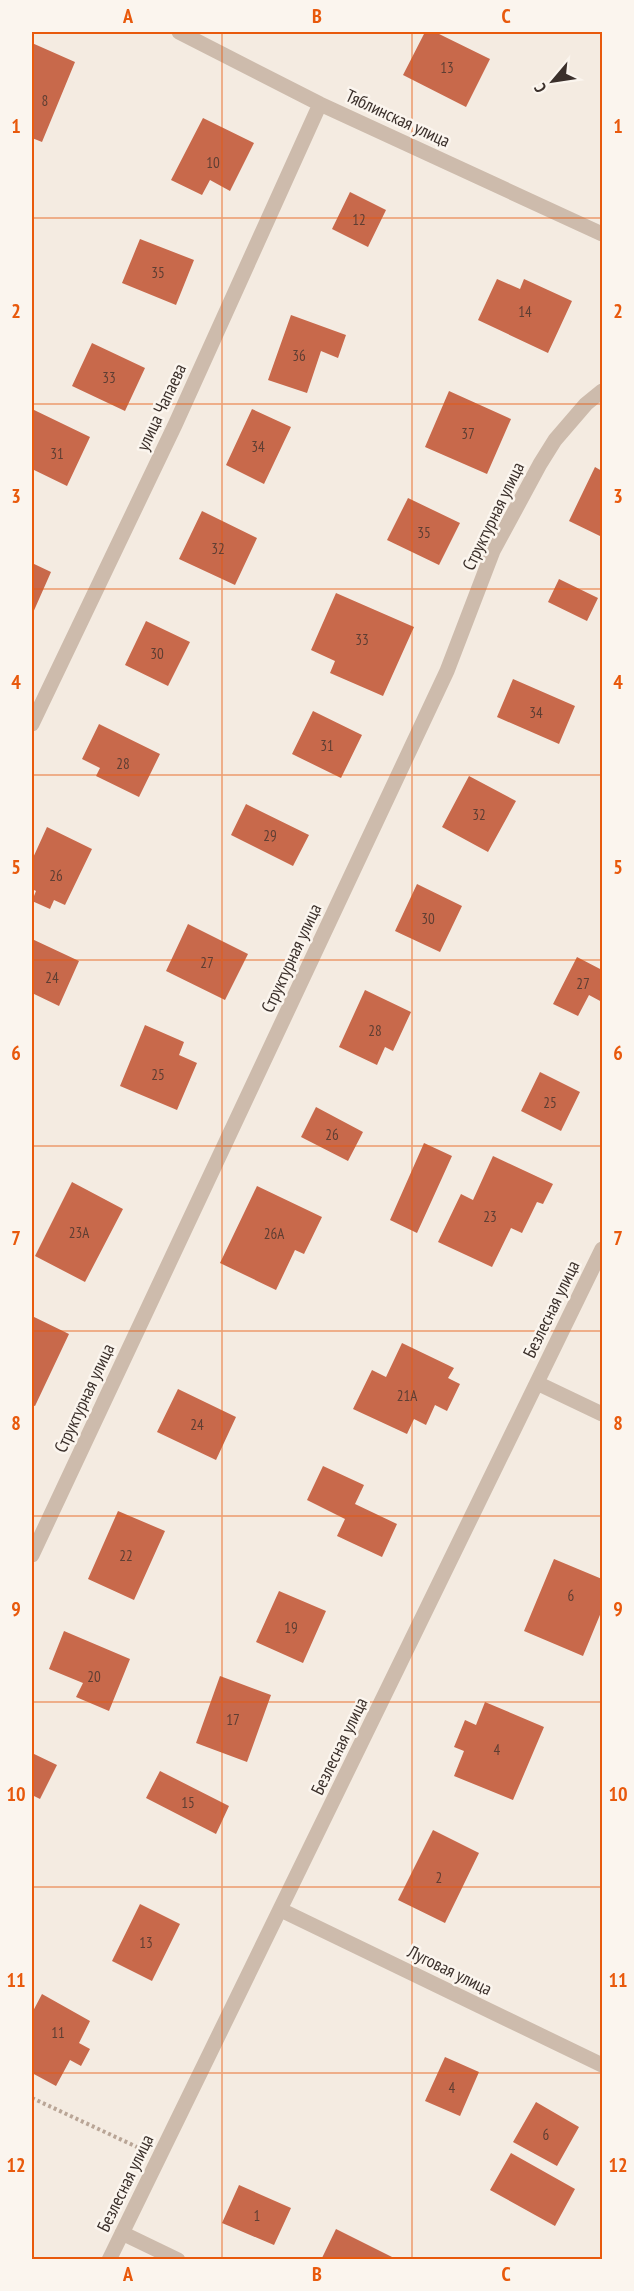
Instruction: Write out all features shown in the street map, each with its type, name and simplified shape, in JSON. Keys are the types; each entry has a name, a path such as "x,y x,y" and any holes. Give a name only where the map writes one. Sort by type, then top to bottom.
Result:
{"street":[{"name":"Тяблинская улица","path":"179,32 320,104 603,234"},
{"name":"улица Чапаева","path":"32,724 175,425 320,104"},
{"name":"Структурная улица","path":"32,1555 447,671 493,551 555,441 585,404 603,391"},
{"name":"Безлесная улица","path":"109,2259 603,1249"},
{"path":"537,1383 603,1414"},
{"name":"Луговая улица","path":"281,1910 603,2065"},
{"path":"122,2233 178,2259"}],"path":[{"path":"32,2098 159,2158"}],"building":[{"path":"425,32 435,32 490,59 466,107 403,75"},
{"path":"32,43 75,62 42,142 32,138"},
{"path":"203,118 254,143 230,191 210,180 202,195 171,180"},
{"path":"350,192 386,210 368,247 332,229"},
{"path":"140,239 194,260 176,305 122,283"},
{"path":"497,279 520,289 524,279 572,301 548,353 478,320"},
{"path":"291,315 346,335 338,358 321,351 307,393 268,380"},
{"path":"92,343 145,368 125,411 72,386"},
{"path":"449,391 511,419 487,474 425,447"},
{"path":"32,409 90,437 67,486 32,469"},
{"path":"252,409 291,427 264,484 226,465"},
{"path":"595,467 602,471 602,537 569,521"},
{"path":"408,498 460,523 439,565 387,540"},
{"path":"202,511 257,538 235,585 179,559"},
{"path":"32,563 51,572 32,615"},
{"path":"559,579 598,598 587,621 548,602"},
{"path":"336,593 414,627 383,696 330,673 335,661 311,650"},
{"path":"146,621 190,642 168,686 125,665"},
{"path":"513,679 575,706 559,744 497,717"},
{"path":"313,711 362,735 341,778 292,754"},
{"path":"99,724 160,754 139,797 96,776 100,768 82,759"},
{"path":"469,776 516,801 488,852 442,827"},
{"path":"246,804 309,835 293,866 231,835"},
{"path":"47,827 92,849 65,905 54,900 50,909 32,901 36,891 32,889 32,860"},
{"path":"417,884 462,906 440,952 395,931"},
{"path":"188,924 248,954 225,1000 166,971"},
{"path":"32,939 79,961 59,1006 32,993"},
{"path":"577,957 602,970 602,1002 589,995 578,1016 553,1004"},
{"path":"365,990 411,1012 393,1051 385,1047 377,1065 339,1047"},
{"path":"145,1025 184,1042 179,1055 197,1063 177,1110 120,1086"},
{"path":"540,1072 580,1092 561,1131 521,1111"},
{"path":"316,1107 363,1132 348,1161 301,1137"},
{"path":"424,1143 452,1156 417,1233 390,1220"},
{"path":"493,1156 553,1184 543,1204 537,1202 522,1233 511,1228 492,1267 438,1242 461,1194 473,1200"},
{"path":"72,1182 123,1209 85,1282 35,1256"},
{"path":"257,1186 322,1217 304,1254 295,1250 276,1290 220,1263"},
{"path":"32,1316 69,1334 35,1406 32,1405"},
{"path":"402,1343 454,1368 448,1378 460,1384 447,1411 435,1405 426,1425 414,1419 407,1434 353,1409 372,1370 386,1377"},
{"path":"178,1389 236,1417 216,1460 157,1432"},
{"path":"323,1466 364,1485 355,1504 397,1524 382,1557 337,1536 345,1519 307,1500"},
{"path":"118,1511 165,1531 134,1600 88,1579"},
{"path":"554,1559 602,1579 602,1610 583,1656 524,1631"},
{"path":"279,1591 326,1611 303,1663 256,1642"},
{"path":"64,1631 130,1659 109,1711 76,1697 83,1683 49,1669"},
{"path":"220,1676 271,1695 247,1762 196,1743"},
{"path":"485,1702 544,1727 513,1800 454,1776 464,1751 454,1747 465,1720 476,1725"},
{"path":"32,1753 57,1765 40,1799 32,1795"},
{"path":"160,1771 229,1806 216,1834 146,1798"},
{"path":"433,1830 479,1853 445,1923 398,1900"},
{"path":"140,1904 180,1924 152,1981 112,1961"},
{"path":"42,1994 90,2021 79,2043 90,2049 81,2066 70,2060 56,2086 32,2073 32,2013"},
{"path":"445,2057 479,2072 460,2116 425,2101"},
{"path":"536,2102 579,2127 557,2166 513,2142"},
{"path":"511,2153 575,2189 555,2226 490,2190"},
{"path":"239,2185 291,2208 274,2245 222,2223"},
{"path":"336,2229 398,2260 321,2260"}]}
